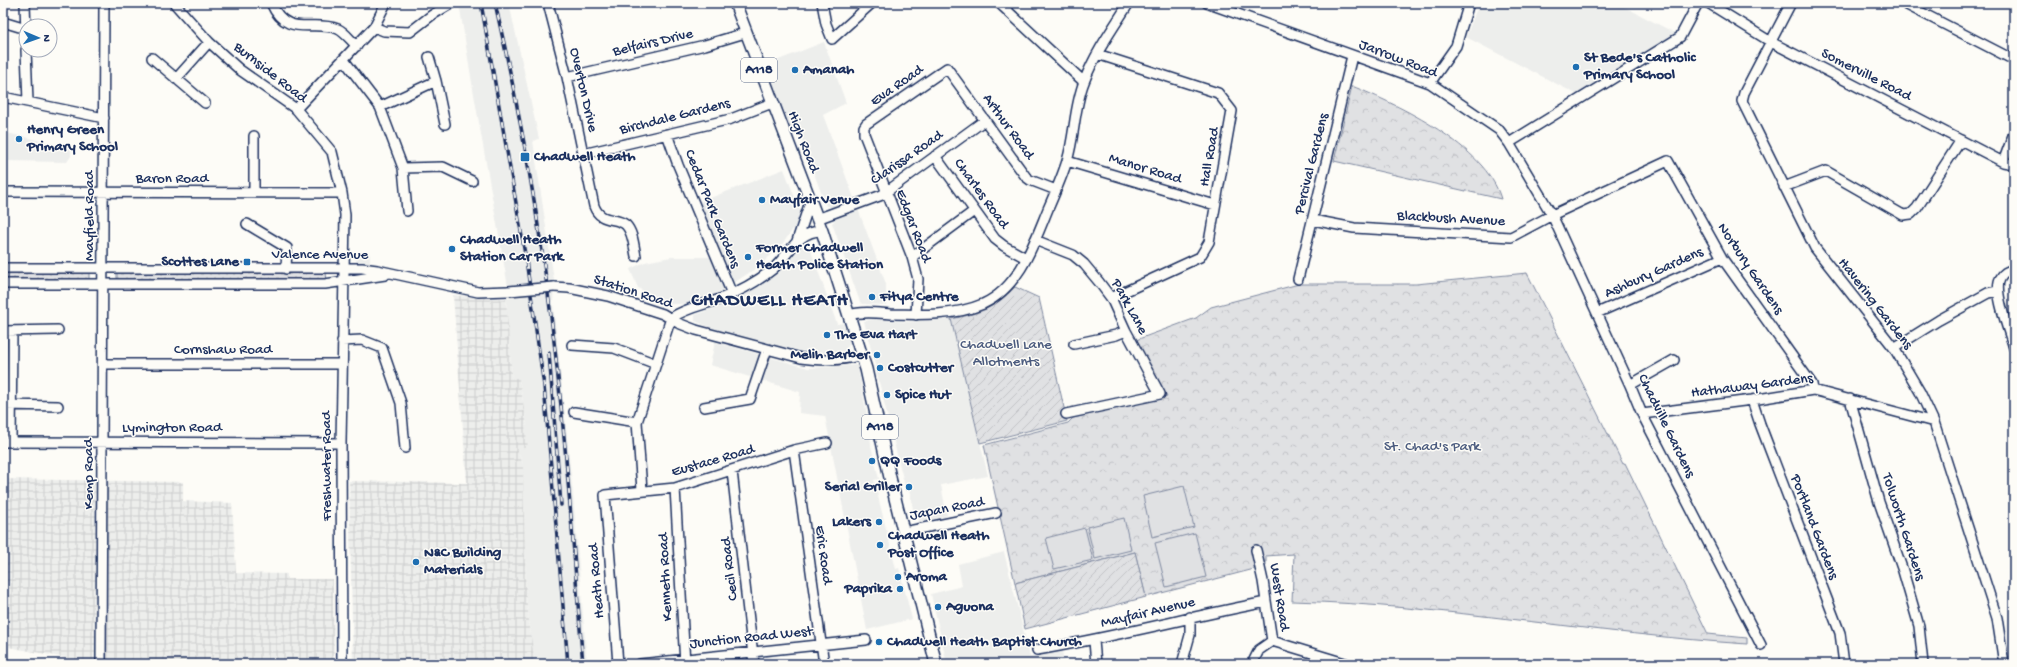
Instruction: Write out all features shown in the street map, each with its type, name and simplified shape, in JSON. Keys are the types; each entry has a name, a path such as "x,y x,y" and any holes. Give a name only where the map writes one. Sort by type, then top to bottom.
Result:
{"main road":[{"name":"High Road","path":"735,3 745,33 822,231 862,356 936,664"}],"street":[{"path":"25,3 26,18"},
{"name":"Mayfield Road","path":"104,3 104,284"},
{"name":"Burnside Road","path":"174,3 209,42 240,70 296,109 332,152 342,193 345,215 343,268"},
{"path":"271,3 276,14 288,22 301,27 329,26 340,30 357,46"},
{"path":"296,109 374,27 386,3"},
{"path":"374,27 384,31 410,32 452,3"},
{"name":"Overton Drive","path":"548,3 567,77 597,213 604,218 627,226 630,231 636,256"},
{"path":"822,3 826,24 832,38 872,3"},
{"path":"999,3 1084,82"},
{"name":"Jarrow Road","path":"1207,3 1430,83 1499,130 1509,143 1552,215"},
{"path":"1430,83 1456,46 1469,3"},
{"path":"1509,143 1680,37 1698,3"},
{"name":"Somerville Road","path":"1708,3 1771,42 2004,162 2014,164"},
{"path":"1771,42 1791,3"},
{"path":"1903,3 2014,60"},
{"path":"849,315 860,312 916,315 946,313 984,304 1004,289 1017,274 1035,240 1067,161 1084,82 1097,54 1126,4"},
{"path":"3,22 18,27"},
{"name":"Belfairs Drive","path":"567,77 705,45 745,33"},
{"path":"176,79 209,42"},
{"name":"Havering Gardens","path":"1771,42 1744,93 1742,101 1815,248 1894,348 1920,392 1934,422 1997,618 2004,664"},
{"name":"Hall Road","path":"1097,54 1218,93 1232,111 1209,242 1200,258 1111,298"},
{"path":"429,56 445,124"},
{"name":"Percival Gardens","path":"1298,279 1352,56"},
{"path":"26,58 28,102"},
{"path":"152,58 205,102"},
{"path":"344,60 380,107 403,168 407,211"},
{"name":"Arthur Road","path":"947,68 1026,177 1056,190"},
{"name":"Eva Road","path":"864,128 947,68"},
{"path":"380,107 436,81"},
{"path":"3,97 104,118"},
{"name":"Birchdale Gardens","path":"583,154 731,119 772,103"},
{"name":"Clarissa Road","path":"817,219 882,195 986,120"},
{"name":"Edgar Road","path":"864,128 864,134 912,257 918,279 916,315"},
{"path":"2004,162 2014,133"},
{"name":"Cedar Park Gardens","path":"668,134 678,165 732,294"},
{"path":"254,136 254,192"},
{"path":"1784,187 1826,171 1904,215 1910,214 1917,208 1961,140"},
{"name":"Charles Road","path":"935,156 974,211 999,242 1026,258"},
{"name":"Manor Road","path":"1067,161 1215,205"},
{"name":"Blackbush Avenue","path":"1313,220 1354,228 1504,238 1511,237 1552,215 1668,161"},
{"name":"Norbury Gardens","path":"1668,161 1722,258 1812,384 1813,390"},
{"path":"403,168 443,167 472,181"},
{"name":"Baron Road","path":"3,192 342,193"},
{"path":"797,241 810,202"},
{"path":"912,257 974,211"},
{"name":"Chadville Gardens","path":"1552,215 1642,414 1761,645"},
{"path":"247,224 287,248 286,269"},
{"path":"642,490 637,422 671,318 691,308 732,294 772,269 797,241 812,232 822,231"},
{"name":"Park Lane","path":"1035,240 1073,256 1084,264 1111,298 1126,331 1160,394 1066,414"},
{"name":"Ashbury Gardens","path":"1597,313 1722,258"},
{"name":"Valence Avenue","path":"3,268 343,268 370,269 391,274"},
{"name":"Freshwater Road","path":"342,664 341,443 343,268"},
{"path":"2014,269 2006,271 1999,280 1998,291 2014,348"},
{"name":"Valence Avenue","path":"3,284 325,284 391,274"},
{"name":"Station Road","path":"391,274 478,292 554,287 569,288 608,296 671,318 688,327 813,360 846,359 862,356"},
{"name":"Kemp Road","path":"101,664 104,284"},
{"path":"1894,348 1974,300 1988,293 1998,291"},
{"path":"688,327 687,321 691,308"},
{"path":"7,442 8,331 58,330"},
{"path":"1074,344 1116,335 1126,331"},
{"path":"342,342 362,340 382,348 401,403 405,448"},
{"path":"572,345 614,348 656,364"},
{"path":"704,407 750,399 767,349"},
{"path":"1630,385 1674,360"},
{"name":"Cornshaw Road","path":"104,364 342,364"},
{"name":"Hathaway Gardens","path":"1642,414 1752,400 1813,390 1934,422"},
{"name":"Tolworth Gardens","path":"1850,399 1879,502 1903,571 1919,626 1923,664"},
{"name":"Portland Gardens","path":"1752,400 1840,633 1844,664"},
{"path":"7,405 58,406"},
{"path":"574,412 637,422"},
{"name":"Lymington Road","path":"7,442 341,443"},
{"name":"Eustace Road","path":"605,495 642,490 675,488 794,450 827,443"},
{"name":"Eric Road","path":"794,450 824,664"},
{"name":"Cecil Road","path":"732,471 754,664"},
{"name":"Kenneth Road","path":"675,488 685,662"},
{"name":"Heath Road","path":"605,495 618,664"},
{"name":"Japan Road","path":"904,532 996,513"},
{"name":"West Road","path":"1256,550 1272,641 1343,664 1348,664"},
{"name":"Mayfair Avenue","path":"1037,650 1094,641 1190,617 1266,602"},
{"path":"1182,664 1190,635 1190,617"},
{"name":"Junction Road West","path":"640,664 685,662 866,640"},
{"path":"1094,641 1096,664"},
{"path":"1252,664 1259,650 1272,641"}],"shaded area":[{"path":"459,3 509,3 539,139 533,141 554,280 553,303 573,494 587,664 535,664 526,597 523,464 517,450 525,426 527,425 519,378 512,378 506,298 510,298"},
{"name":"St Bede's Catholic Primary School","path":"1479,3 1617,3 1679,35 1580,96 1466,37"},
{"path":"824,42 846,103 823,115 886,284 886,305 862,304 860,302 832,223 835,220 831,207 826,206 797,127 791,129 766,65"},
{"name":"Henry Green Primary School","path":"3,132 67,147 71,150 71,156 67,162 3,161"},
{"path":"784,169 800,211 796,225 781,246 758,267 721,291 700,301 681,304 668,304 638,288 630,269 645,262 671,257 721,257 700,202"},
{"path":"807,240 837,324 843,323 850,343 845,351 812,354 797,352 713,329 695,321 695,315 736,300 778,274"},
{"path":"352,253 370,254 370,264 357,262"},
{"path":"453,295 493,299 506,298 512,378 519,378 527,425 525,426 528,447 517,450 523,464 526,597 535,664 353,664 349,481 467,483"},
{"path":"875,319 906,322 951,319 988,476 941,485 947,516 919,522 919,519 915,519 910,494 909,491 906,491 864,321"},
{"path":"715,342 808,368 856,365 858,367 867,415 869,416 871,446 879,479 874,480 896,569 899,568 912,619 867,630 825,416 799,413 800,392 710,365"},
{"path":"3,479 183,482 183,501 232,503 236,573 287,574 287,579 333,579 334,664 82,664 82,661 3,646"},
{"path":"1004,552 1030,657 1062,649 1064,664 947,664 931,594 962,586 958,564"}],"green space":[{"path":"1352,86 1416,116 1460,145 1478,162 1492,180 1501,199 1334,161"},
{"path":"3,271 89,271 89,282 3,281"},
{"path":"117,272 326,272 327,282 117,282"},
{"name":"St. Chad's Park","path":"1527,273 1623,464 1625,463 1708,634 1747,638 1747,644 1633,634 1406,608 1292,601 1294,554 1266,556 1266,566 1146,597 1135,552 1015,583 984,445 1068,423 1073,418 1167,396 1136,340 1196,318 1211,307 1299,284 1416,284"},
{"name":"Chadwell Lane Allotments","path":"1015,287 1039,298 1067,421 980,443 951,319 970,315 986,309 1000,300"},
{"path":"1184,486 1194,527 1152,537 1143,496"},
{"path":"1124,518 1131,550 1095,559 1087,527"},
{"path":"1085,528 1093,560 1054,569 1046,538"},
{"path":"1195,533 1206,577 1166,587 1155,543"},
{"path":"1135,552 1146,597 1025,629 1015,583"}],"railway":[{"path":"481,3 526,260 544,386 568,664"},
{"path":"495,3 525,146 548,290 563,422 583,664"},
{"path":"549,353 561,505"}],"place":[{"name":"St Bede's Catholic Primary School","path":"1576,67"},
{"name":"Amanah","path":"795,70"},
{"name":"Henry Green Primary School","path":"19,139"},
{"name":"Chadwell Heath","path":"525,157"},
{"name":"Mayfair Venue","path":"762,200"},
{"name":"Chadwell Heath Station Car Park","path":"452,249"},
{"name":"Former Chadwell Heath Police Station","path":"748,257"},
{"name":"Scottes Lane","path":"247,262"},
{"name":"Fitya Centre","path":"872,297"},
{"name":"The Eva Hart","path":"827,335"},
{"name":"Melih Barber","path":"877,355"},
{"name":"Costcutter","path":"880,368"},
{"name":"Spice Hut","path":"887,395"},
{"name":"QQ Foods","path":"872,461"},
{"name":"Serial Griller","path":"909,487"},
{"name":"Lakers","path":"879,522"},
{"name":"Chadwell Heath Post Office","path":"880,545"},
{"name":"N&C Building Materials","path":"416,562"},
{"name":"Aroma","path":"898,577"},
{"name":"Paprika","path":"900,589"},
{"name":"Aguona","path":"938,607"},
{"name":"Chadwell Heath Baptist Church","path":"879,642"}],"district":[{"name":"CHADWELL HEATH","path":"770,301"}]}
